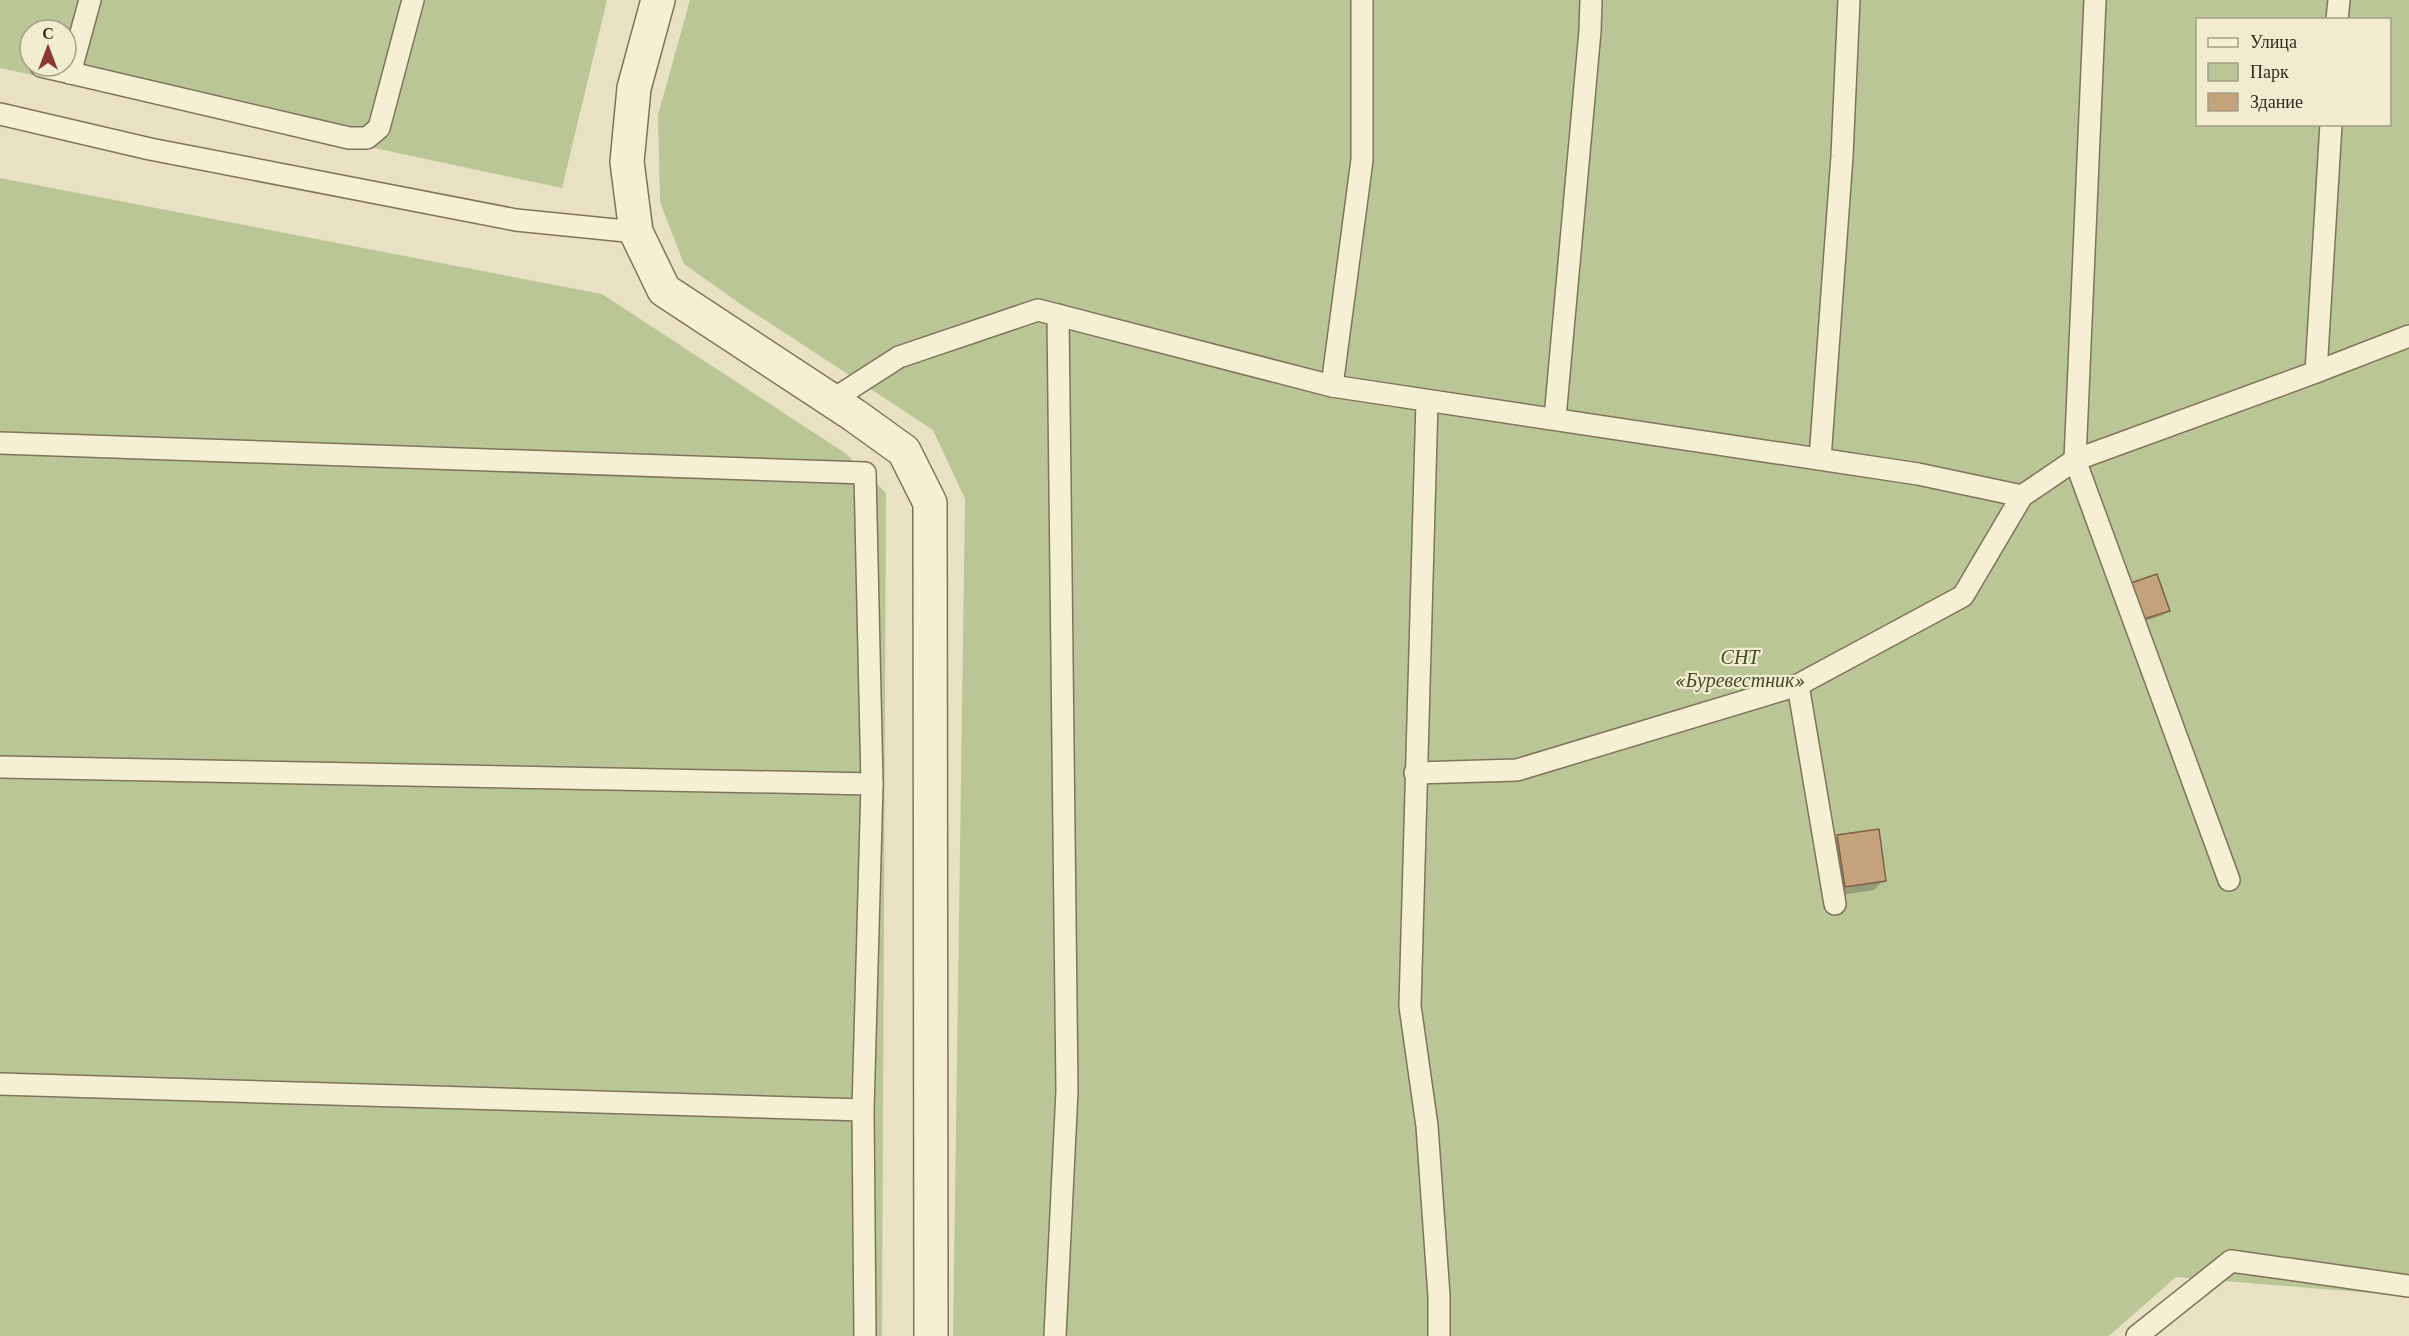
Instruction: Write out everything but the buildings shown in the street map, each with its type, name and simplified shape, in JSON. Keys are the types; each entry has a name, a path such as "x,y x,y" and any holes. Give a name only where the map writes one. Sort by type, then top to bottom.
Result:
{"street":[{"path":"658,0 634,88 627,162 636,232 664,290 832,400 904,451 930,503 931,1336"}],"lane":[{"path":"78,44 90,0"},
{"path":"78,75 349,138 367,138 379,128 413,0"},
{"path":"1332,386 1362,160 1362,0"},
{"path":"1555,418 1591,0"},
{"path":"1820,459 1842,156 1849,0"},
{"path":"2095,0 2075,460 2229,880"},
{"path":"2337,18 2339,0"},
{"path":"0,114 150,149 516,220 636,232"},
{"path":"2316,372 2331,126"},
{"path":"832,400 899,357 1038,310 1332,386 1918,474 2022,496"},
{"path":"1055,1336 1067,1091 1058,315"},
{"path":"1415,773 1517,770 1798,685 1963,596 2022,496 2075,460 2409,336"},
{"path":"1427,400 1410,1006 1427,1126 1439,1296 1439,1336"},
{"path":"0,443 866,472 872,784 863,1110 865,1336"},
{"path":"1798,685 1835,904"},
{"path":"0,767 872,784"},
{"path":"0,1084 863,1110"},
{"path":"2138,1336 2231,1261 2409,1286"}],"green space":[{"path":"0,0 607,0 562,188 47,78 78,78 78,18 18,18 18,72 0,68"},
{"name":"СНТ «Буревестник»","path":"690,0 2409,0 2409,1296 2176,1277 2109,1336 953,1336 965,499 933,430 742,305 684,264 660,202 658,115"},
{"path":"0,178 602,294 845,453 886,493 882,1336 0,1336"}]}
